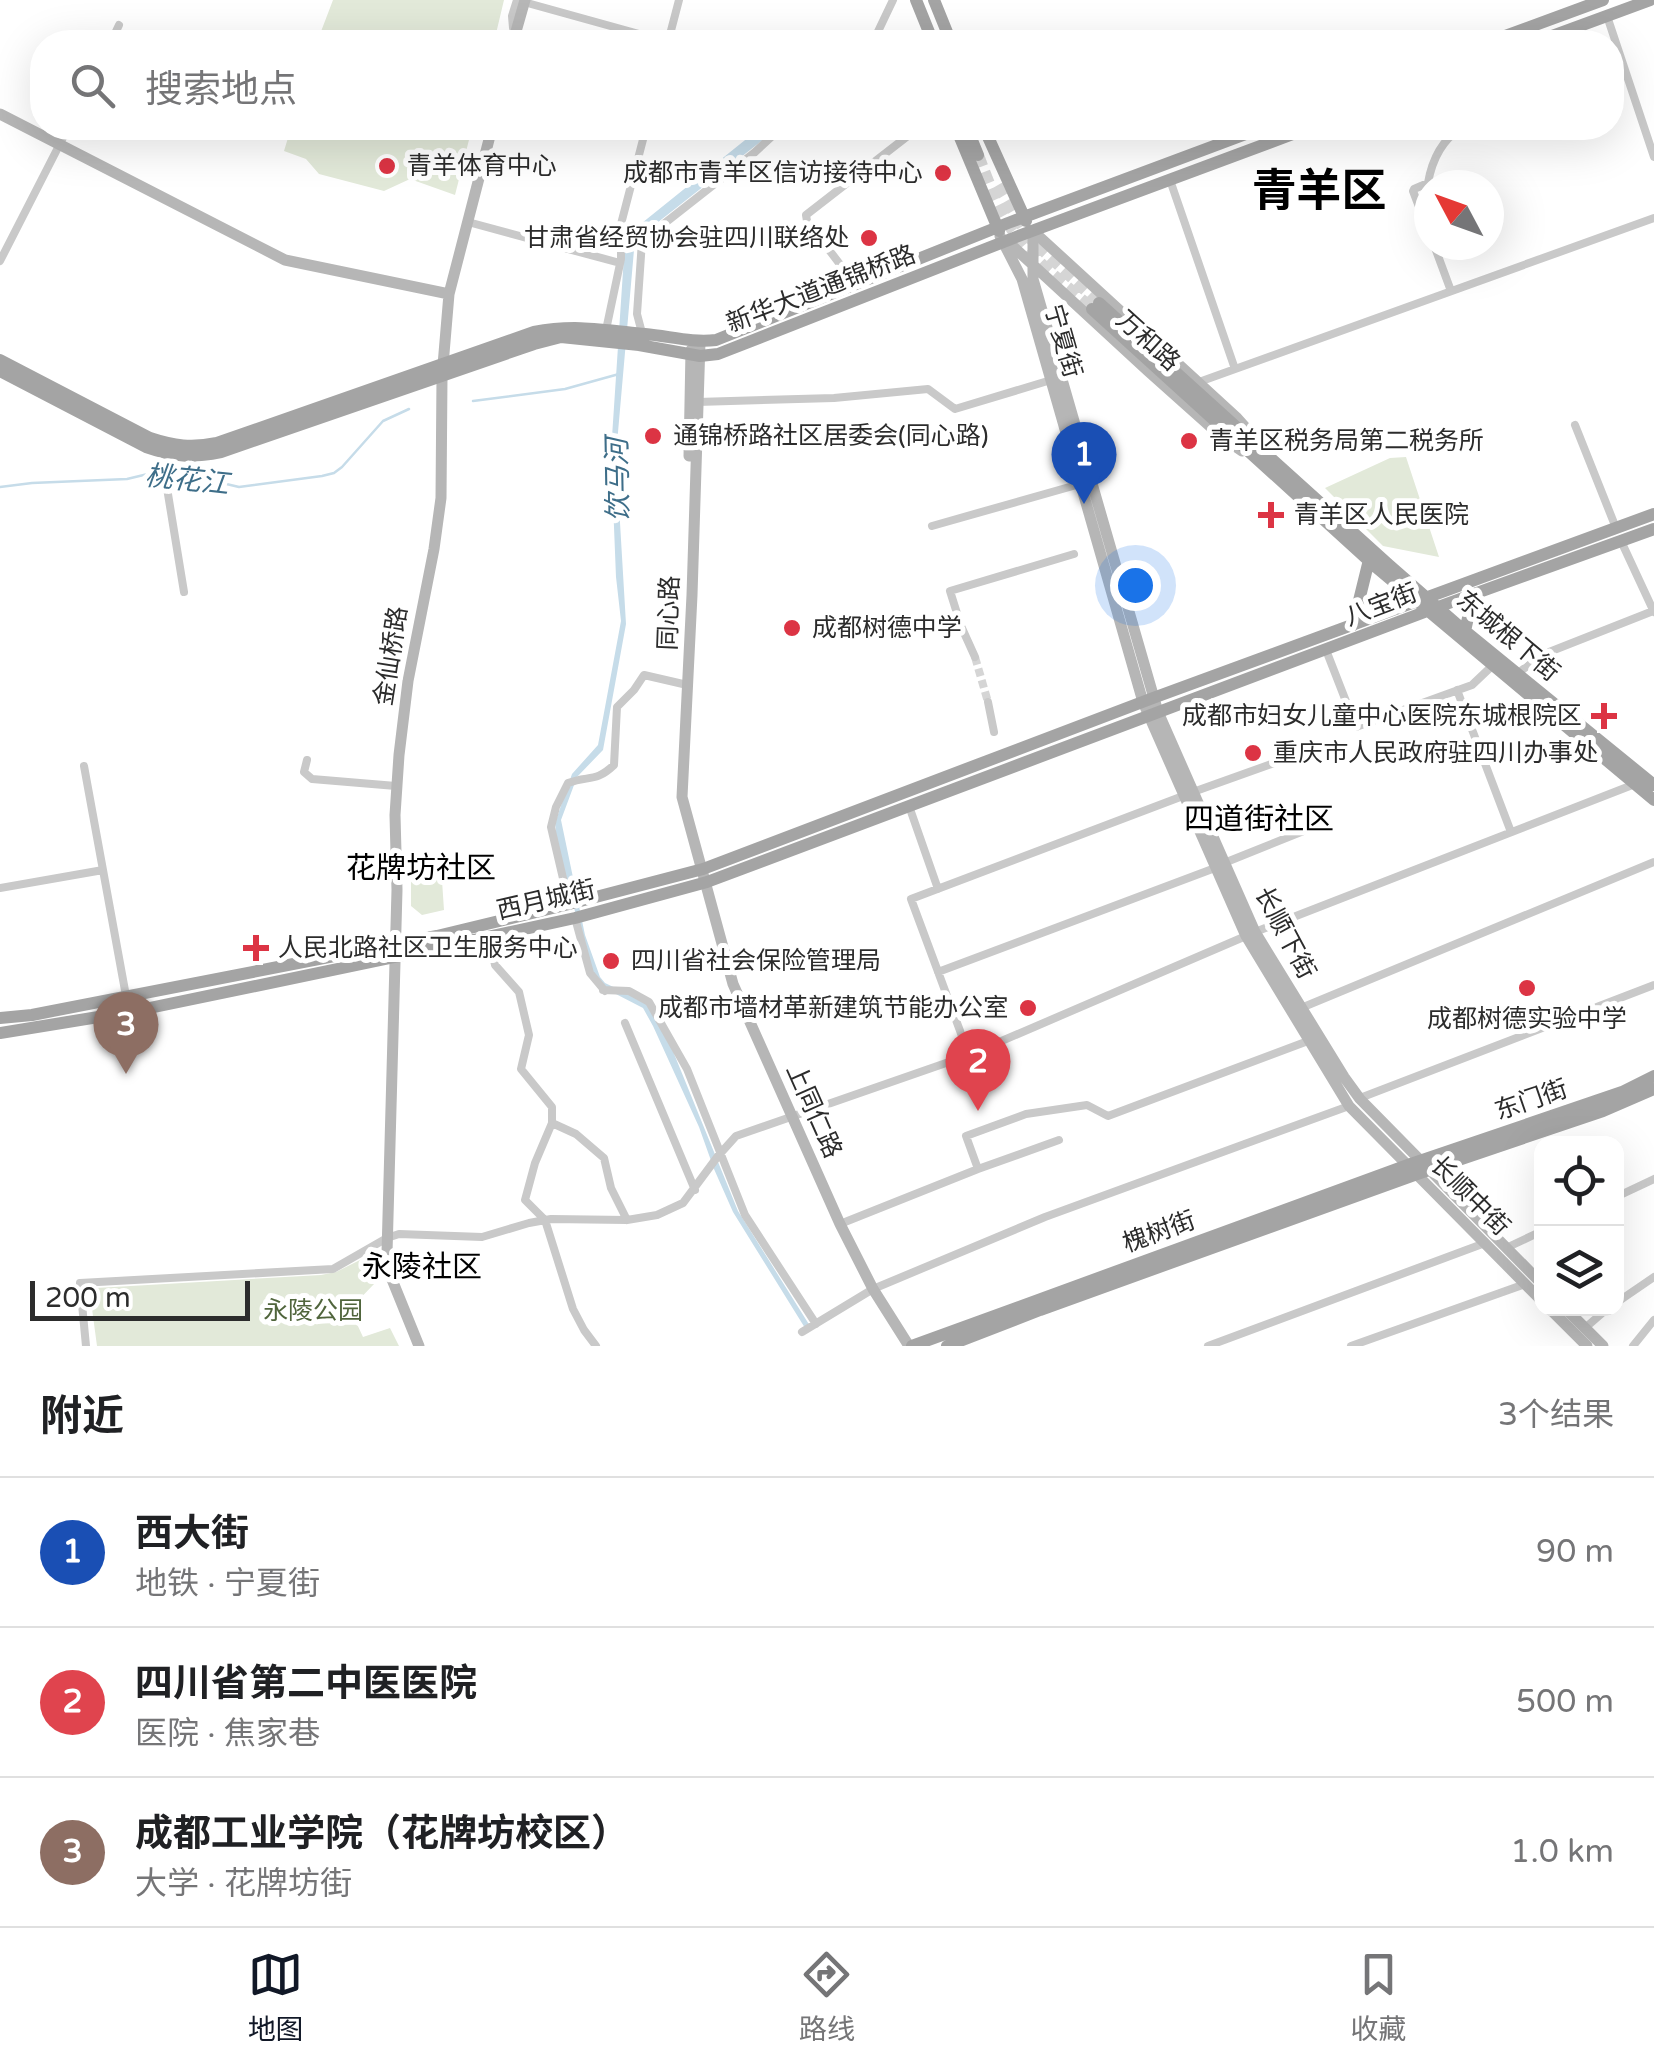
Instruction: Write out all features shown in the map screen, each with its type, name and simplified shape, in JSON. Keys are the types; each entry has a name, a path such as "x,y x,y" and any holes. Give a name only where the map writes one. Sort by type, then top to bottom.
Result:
{"main road":[{"path":"913,0 922,30"},
{"path":"913,0 927,30"},
{"path":"926,0 937,30"},
{"path":"934,0 945,30"},
{"path":"1521,30 1602,0"},
{"path":"1569,30 1650,0"},
{"path":"968,140 981,154"},
{"path":"973,140 1033,231"},
{"path":"978,140 1009,240"},
{"path":"981,154 983,140"},
{"name":"新华大道通锦桥路","path":"696,348 1002,225 1230,140"},
{"name":"新华大道通锦桥路","path":"608,334 718,354 1277,140"},
{"name":"万和路","path":"1096,306 1433,609"},
{"path":"0,372 146,447 170,467 443,371 534,332 562,326 608,334"},
{"path":"0,360 150,438 173,446 196,447 443,371"},
{"name":"万和路","path":"1268,462 1369,560 1421,598"},
{"path":"1618,534 1654,514"},
{"path":"1618,534 1654,529"},
{"name":"八宝街","path":"1151,707 1421,598 1618,534"},
{"name":"八宝街","path":"1151,707 1326,650 1473,596 1618,534"},
{"path":"1353,625 1369,560"},
{"path":"1465,630 1473,596"},
{"name":"东城根下街","path":"1433,609 1465,630 1654,785"},
{"name":"东城根下街","path":"1433,609 1492,666 1654,800"},
{"path":"701,876 909,806 1151,707"},
{"path":"701,876 1151,707"},
{"name":"西月城街","path":"395,951 489,936 701,876"},
{"name":"西月城街","path":"395,951 572,911"},
{"path":"0,1018 395,951"},
{"path":"0,1033 134,1011 395,951"},
{"name":"东门街","path":"1419,1168 1622,1092 1654,1076"},
{"name":"东门街","path":"1419,1168 1603,1111 1654,1090"},
{"name":"槐树街","path":"910,1346 1419,1168"},
{"name":"槐树街","path":"946,1346 1419,1168"}],"street":[{"path":"671,30 679,0"},
{"path":"879,30 893,0"},
{"path":"517,30 525,3 624,30"},
{"path":"1607,16 1612,30"},
{"path":"116,30 119,25"},
{"path":"1624,67 1654,156"},
{"path":"0,114 30,129"},
{"path":"51,140 285,260 449,294"},
{"path":"0,261 61,140"},
{"name":"金仙桥路","path":"418,1346 391,1278 386,1253 396,786 408,681 441,498 449,294 489,140"},
{"path":"608,334 620,263 620,224 643,140"},
{"path":"640,337 637,314 642,240 769,140"},
{"path":"855,284 806,221 806,215 903,140"},
{"path":"1430,170 1447,140"},
{"path":"1170,180 1235,369"},
{"path":"1199,382 1654,218"},
{"path":"468,222 620,263"},
{"name":"宁夏街","path":"1033,231 1033,279 1151,707"},
{"name":"万和路","path":"1033,231 1236,416 1268,462"},
{"name":"宁夏街","path":"1009,240 1080,484 1151,707"},
{"name":"万和路","path":"1009,240 1222,438 1268,462"},
{"path":"1440,260 1451,291"},
{"path":"696,348 678,794 701,876"},
{"path":"694,402 834,398 928,389 955,409 1051,380"},
{"name":"同心路","path":"694,402 682,797 701,876"},
{"path":"1518,673 1544,654 1654,612 1575,425"},
{"path":"170,467 167,488 184,592"},
{"path":"932,526 1080,484"},
{"path":"975,658 950,590 1074,554"},
{"path":"1326,650 1356,727 1472,685 1492,666"},
{"path":"683,684 644,675 617,707 614,765 594,780 568,783 551,827 590,973 606,991 629,991 649,1002 687,1070 745,1215 816,1324"},
{"path":"1456,690 1511,832"},
{"path":"988,702 994,732"},
{"name":"长顺下街","path":"1151,707 1250,934 1308,1041 1354,1102 1419,1168"},
{"path":"969,1055 910,899 1291,757"},
{"path":"307,760 304,772 312,779 396,786"},
{"path":"84,766 126,996"},
{"path":"86,1346 80,1282 333,1269 400,1234 482,1237 545,1220 627,1220 657,1215 683,1203 736,1136 969,1055 1250,934 1635,784"},
{"path":"909,806 938,889"},
{"path":"938,972 1326,822"},
{"path":"1301,1008 1654,862"},
{"path":"0,888 104,870"},
{"name":"上同仁路","path":"701,876 733,984 789,1118 870,1291 910,1346"},
{"name":"长顺下街","path":"1250,934 1301,1008 1354,1102"},
{"path":"489,936 494,965 520,992 528,1035 521,1069 552,1106 552,1123 525,1200 545,1220 574,1309 596,1346"},
{"path":"802,1332 870,1291 1045,1217 1354,1102 1654,984"},
{"path":"625,1023 695,1190"},
{"path":"978,1170 966,1136 1026,1114 1087,1105 1108,1116 1308,1041"},
{"path":"789,1118 836,1231 900,1346"},
{"path":"552,1123 576,1134 604,1158 611,1188 627,1220"},
{"path":"840,1224 1059,1140"},
{"name":"长顺中街","path":"1419,1168 1534,1293"},
{"name":"长顺中街","path":"1419,1168 1534,1276"},
{"path":"1624,1193 1654,1179"},
{"path":"1506,1248 1534,1236"},
{"path":"1208,1346 1485,1244"},
{"path":"1624,1297 1654,1277"},
{"path":"1351,1346 1525,1284"},
{"path":"1557,1316 1587,1346"},
{"path":"1574,1316 1602,1346"},
{"path":"1585,1328 1599,1316"},
{"path":"1633,1346 1654,1320"}],"green space":[{"path":"333,0 504,0 497,30 322,30"},
{"name":"青羊体育中心","path":"287,140 469,140 455,195 410,179 384,191 319,174 306,159 284,151"},
{"path":"1406,457 1439,557 1383,546 1325,488 1390,458"},
{"path":"411,859 436,861 441,866 444,910 422,915 411,906"},
{"name":"永陵公园","path":"371,1259 375,1283 350,1309 363,1337 390,1328 399,1346 97,1346 90,1294 96,1288 321,1275"}],"water":[{"path":"745,140 763,140 648,230 634,250 616,455 626,624 603,750 577,777 561,820 585,935 600,977 649,1004 666,1034 738,1211 810,1326 805,1328 733,1212 699,1127 643,1008 612,992 592,975 557,844 555,823 572,774 598,745 621,621 611,452 624,256 632,231"}],"waterway":[{"name":"桃花江","path":"473,401 565,389 619,374"},
{"name":"桃花江","path":"0,487 127,479 152,473 180,473 239,487 322,476 342,467 383,421 409,409"}],"tunnel":[{"path":"978,155 998,205 1022,243 1092,309"},
{"path":"998,185 1029,237 1099,303"},
{"path":"975,657 988,702"}],"place":[{"name":"青羊体育中心","path":"387,166"},
{"name":"成都市青羊区信访接待中心","path":"943,173"},
{"name":"甘肃省经贸协会驻四川联络处","path":"869,238"},
{"name":"通锦桥路社区居委会(同心路)","path":"653,436"},
{"name":"青羊区税务局第二税务所","path":"1189,441"},
{"name":"西大街","path":"1084,504"},
{"name":"青羊区人民医院","path":"1271,515"},
{"name":"成都树德中学","path":"792,628"},
{"name":"成都市妇女儿童中心医院东城根院区","path":"1604,716"},
{"name":"重庆市人民政府驻四川办事处","path":"1253,753"},
{"name":"人民北路社区卫生服务中心","path":"256,948"},
{"name":"四川省社会保险管理局","path":"611,961"},
{"name":"成都树德实验中学","path":"1527,988"},
{"name":"成都市墙材革新建筑节能办公室","path":"1028,1008"},
{"name":"成都工业学院（花牌坊校区）","path":"126,1074"},
{"name":"四川省第二中医医院","path":"978,1111"}],"district":[{"name":"青羊区","path":"1319,192"},
{"name":"四道街社区","path":"1259,819"},
{"name":"花牌坊社区","path":"421,868"},
{"name":"永陵社区","path":"422,1267"}],"water label":[{"name":"饮马河","path":"618,480"}]}
